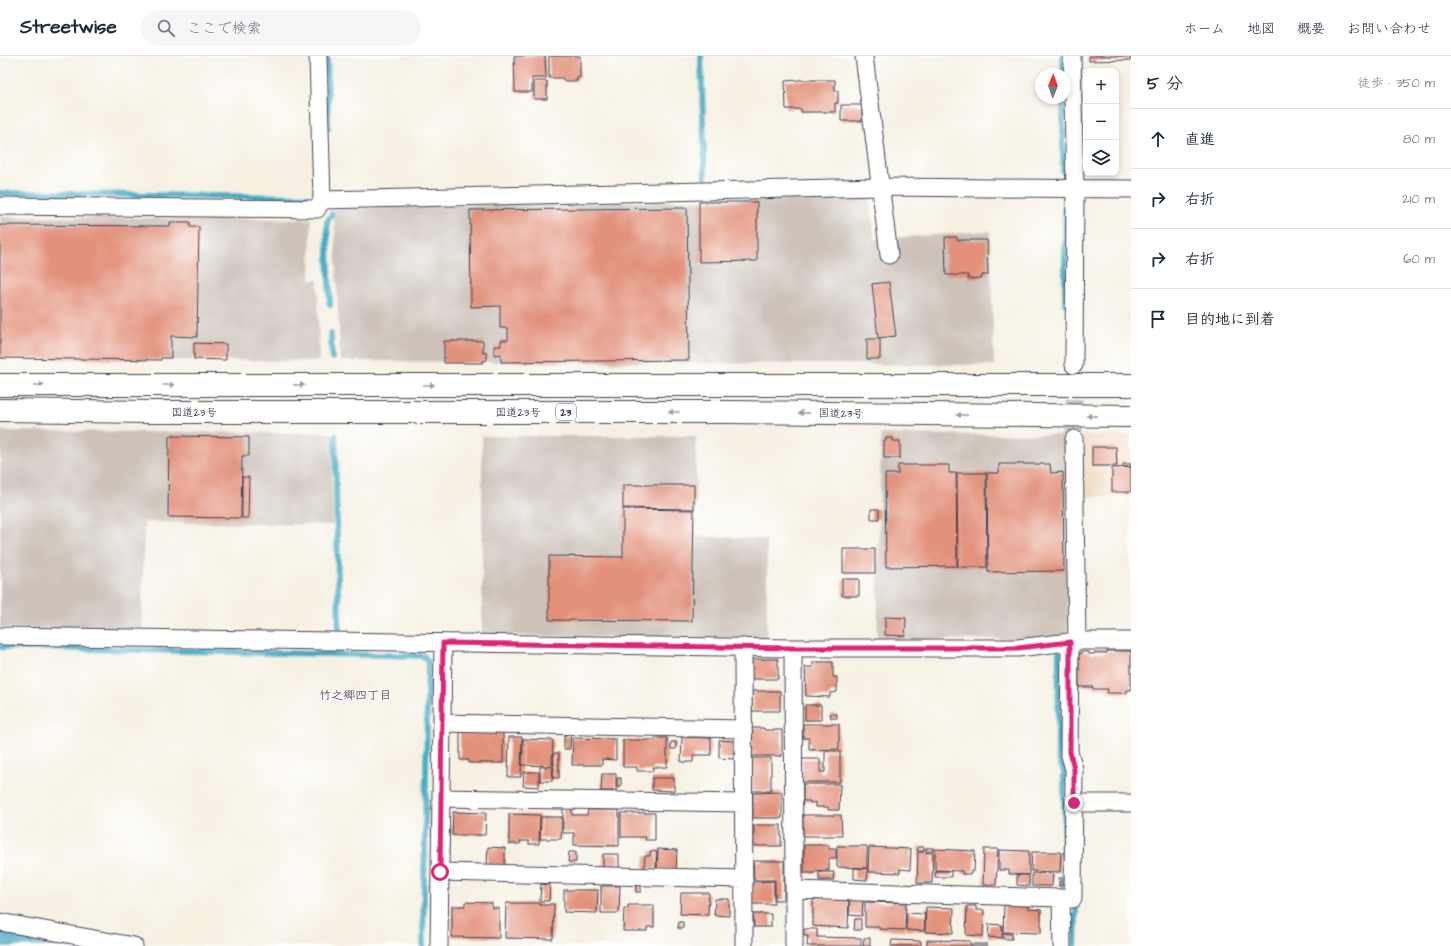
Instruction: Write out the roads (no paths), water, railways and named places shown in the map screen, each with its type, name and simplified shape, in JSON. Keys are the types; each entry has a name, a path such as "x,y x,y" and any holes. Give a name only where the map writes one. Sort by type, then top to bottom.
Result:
{"highway":[{"path":"0,385 1131,385"},
{"name":"国道23号","path":"0,410 150,412 730,412 1131,416"}],"street":[{"path":"0,206 317,209 322,200 318,56"},
{"path":"864,56 889,255"},
{"path":"1072,56 1075,188 1074,365"},
{"path":"322,200 880,187 1131,189"},
{"path":"794,890 1073,899 1074,769 1070,752 1073,642 1074,439"},
{"path":"0,636 793,648 1018,648 1073,642 1131,641"},
{"path":"439,946 443,643"},
{"path":"743,647 744,946"},
{"path":"793,648 794,946"},
{"path":"442,723 743,729"},
{"path":"441,798 743,803"},
{"path":"1074,803 1131,803"},
{"path":"440,872 744,879"},
{"path":"1061,898 1062,946"},
{"path":"0,922 134,946"}],"water":[{"path":"0,931 87,946 0,946"}],"waterway":[{"path":"327,56 328,128"},
{"path":"701,56 705,182"},
{"path":"1063,56 1063,68"},
{"path":"1063,104 1063,171"},
{"path":"0,193 306,197"},
{"path":"1065,203 1065,304"},
{"path":"330,305 327,222 332,214"},
{"path":"331,334 332,358"},
{"path":"335,436 339,630"},
{"path":"0,647 424,656 428,661 423,946"},
{"path":"1059,653 1058,756 1064,771 1064,888"},
{"path":"1075,946 1076,910"}],"tunnel":[{"path":"1074,374 1074,439"}],"district":[{"name":"竹之郷四丁目","path":"355,695"}]}
